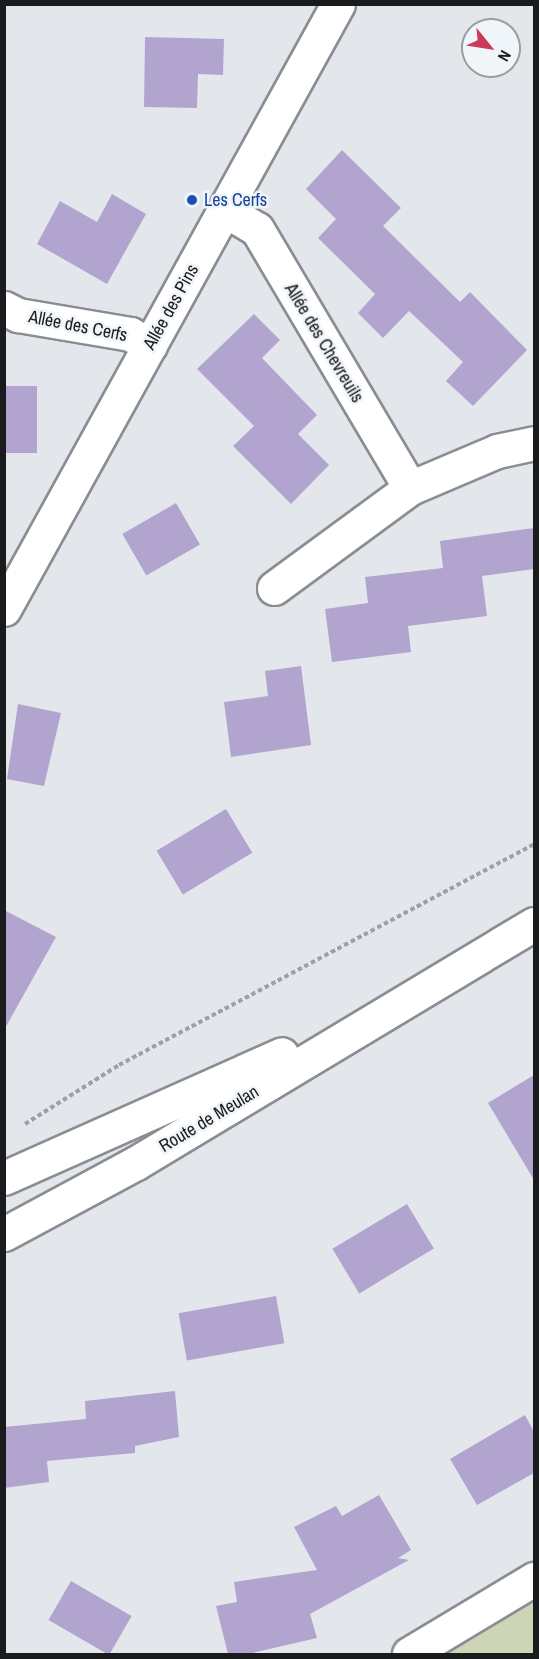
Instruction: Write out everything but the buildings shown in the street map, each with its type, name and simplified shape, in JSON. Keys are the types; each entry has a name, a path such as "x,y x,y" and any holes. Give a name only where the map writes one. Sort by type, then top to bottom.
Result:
{"street":[{"name":"Allée des Pins","path":"4,609 337,6"},
{"name":"Allée des Chevreuils","path":"225,210 257,229 410,488"},
{"name":"Allée des Cerfs","path":"4,308 18,315 130,334 150,345"},
{"path":"274,588 410,488 496,451 534,443"},
{"name":"Route de Meulan","path":"4,1234 136,1163 534,924"},
{"name":"Route de Meulan","path":"4,1178 410,997"},
{"path":"409,1654 534,1579"}],"path":[{"path":"14,1131 119,1065 534,844"}],"green space":[{"path":"534,1593 534,1654 431,1654"}],"place":[{"name":"Les Cerfs","path":"192,200"}]}
